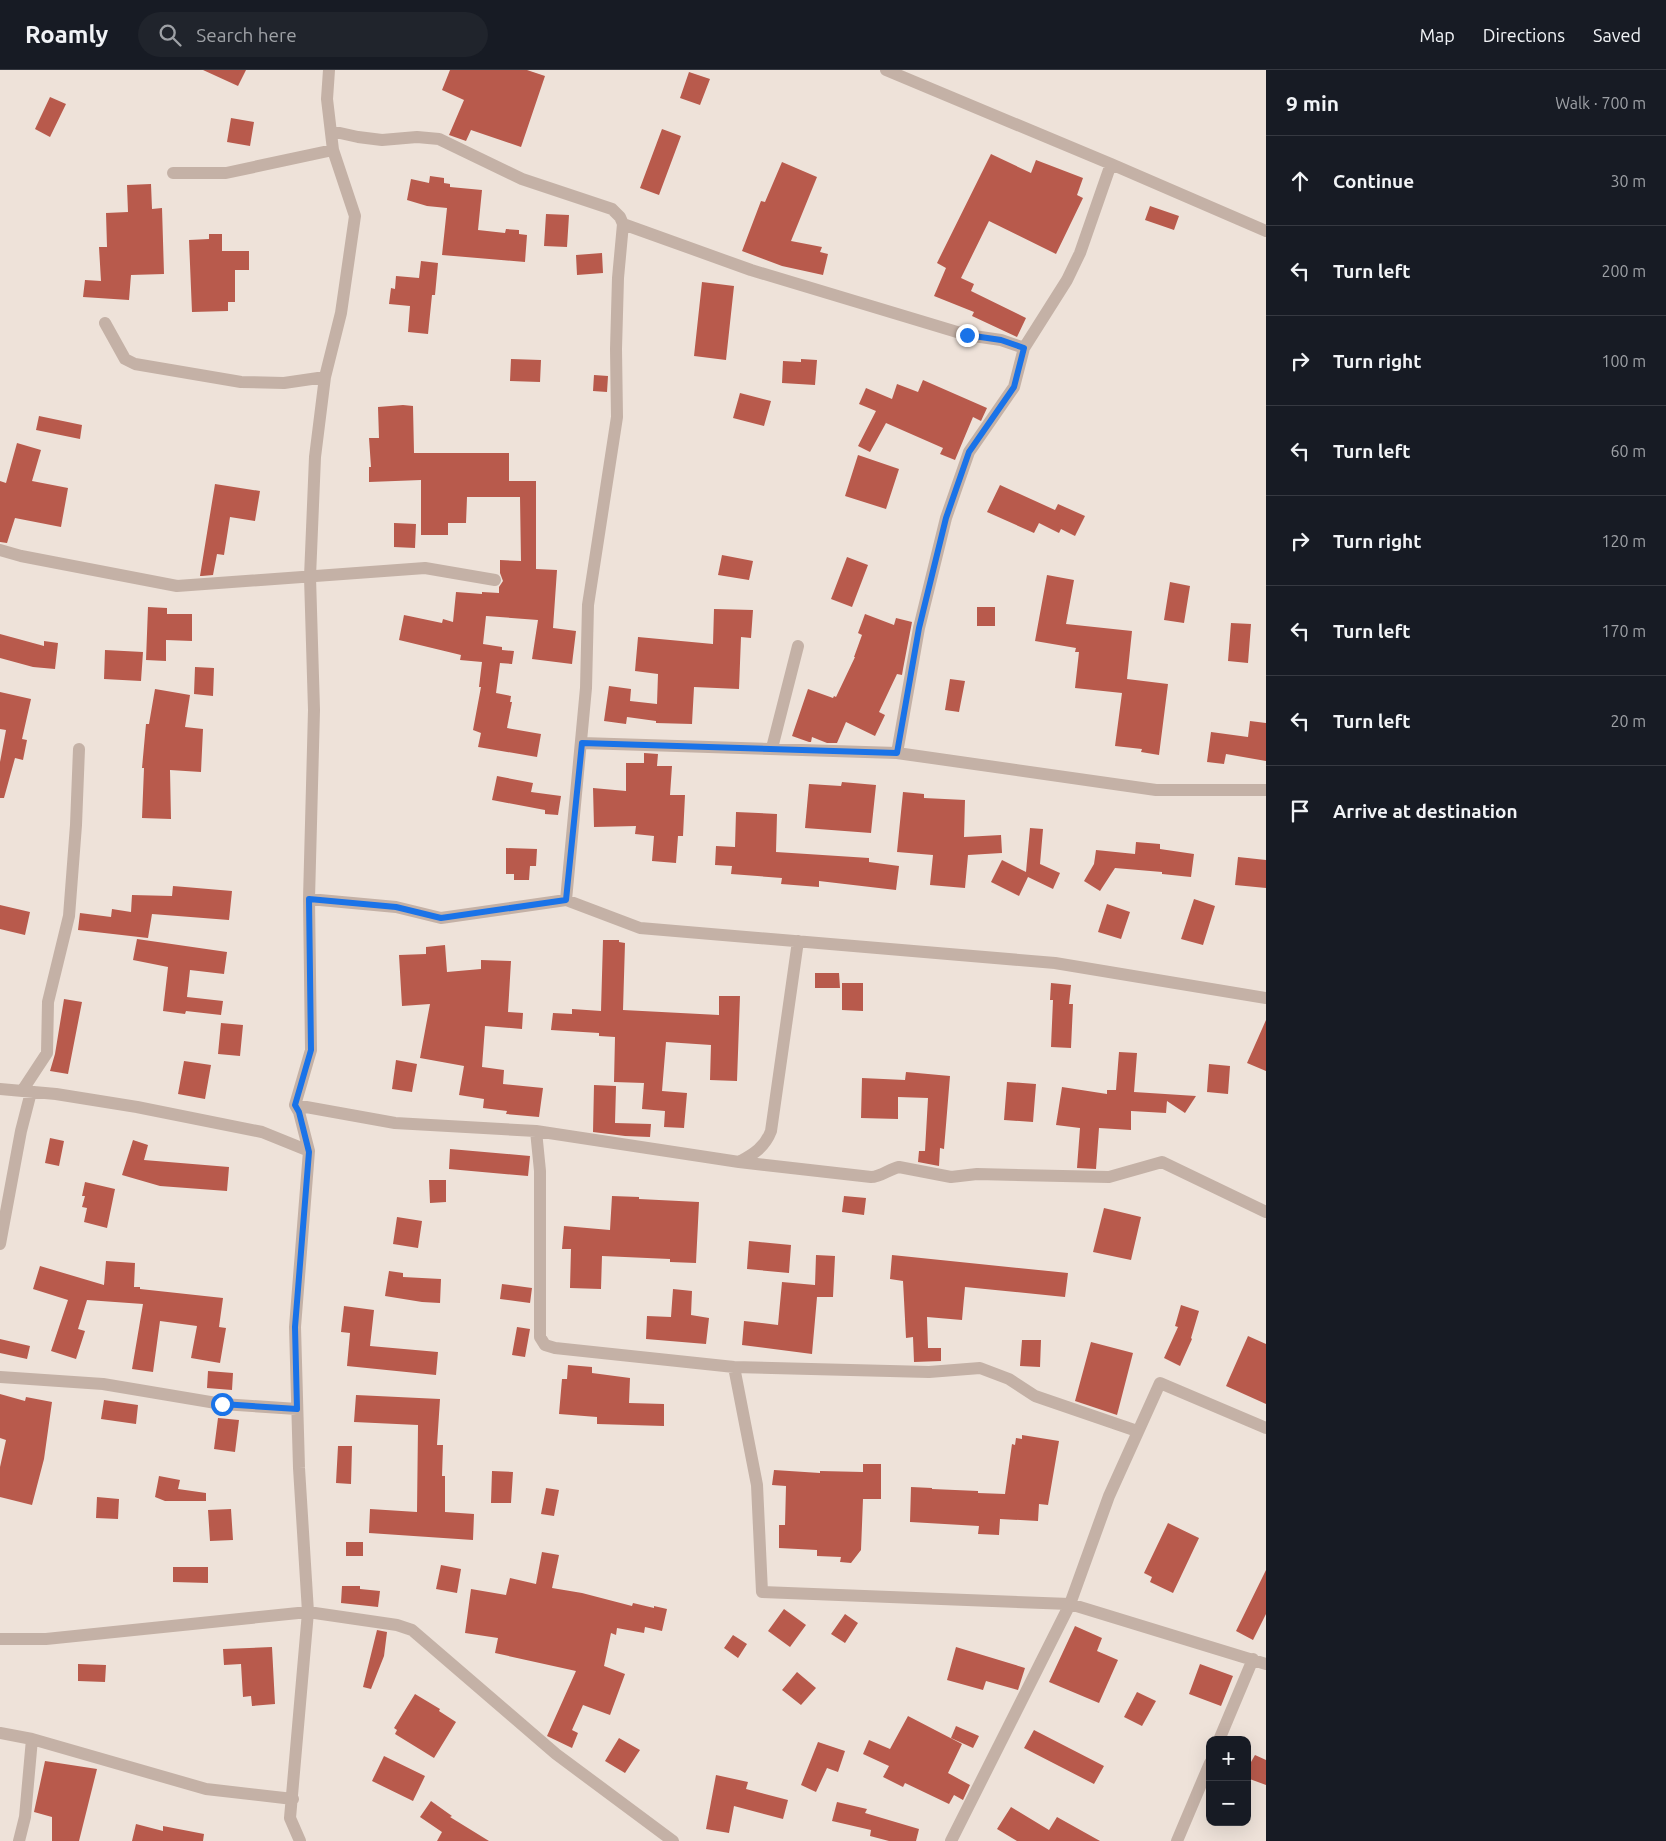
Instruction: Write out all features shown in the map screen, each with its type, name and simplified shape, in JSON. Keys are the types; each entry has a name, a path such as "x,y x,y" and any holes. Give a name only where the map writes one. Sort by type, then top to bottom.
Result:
{"street":[{"path":"300,1841 290,1818 308,1612 297,1409 295,1327 309,1152 299,1112 295,1105 311,1050 309,899 314,710 310,577 315,458 325,377 341,313 355,216 333,150 327,99 329,70"},
{"path":"886,70 1111,164 1266,232"},
{"path":"331,130 358,137 382,140 417,136 439,139 522,179 612,209 620,217 623,224 618,278 617,417 588,605 586,688 582,743 566,900"},
{"path":"173,173 226,173 333,150"},
{"path":"897,753 919,628 946,518 969,452 1014,387 1024,348 1066,280 1080,253 1111,164"},
{"path":"623,224 751,270 871,308 967,335 1001,340 1024,348"},
{"path":"104,323 125,359 135,364 241,382 284,384 325,377"},
{"path":"0,550 177,586 425,568 494,580"},
{"path":"772,748 798,646"},
{"path":"582,743 897,753 1156,790 1266,790"},
{"path":"0,1244 22,1131 27,1092 47,1053 48,1002 69,916 79,749"},
{"path":"309,899 396,907 441,918 566,900 640,928 1055,963 1266,998"},
{"path":"739,1162 761,1149 767,1142 771,1131 798,941"},
{"path":"0,1089 56,1094 137,1106 262,1132 309,1152"},
{"path":"295,1105 395,1123 536,1131 739,1162 870,1177 876,1177 892,1168 899,1167 951,1176 977,1174 1109,1176 1162,1162 1266,1212"},
{"path":"536,1131 540,1171 540,1337 546,1345 564,1349 734,1367 929,1372 980,1368 1009,1379 1035,1396 1137,1432"},
{"path":"734,1367 757,1485 762,1592 1070,1604 1266,1664"},
{"path":"0,1377 103,1384 222,1404 297,1409"},
{"path":"952,1841 1070,1604 1109,1496 1160,1383 1266,1428"},
{"path":"0,1639 46,1639 308,1612 397,1625 412,1630 556,1754 672,1841"},
{"path":"1221,1736 1253,1659"},
{"path":"0,1733 32,1739 206,1789 293,1798"},
{"path":"19,1841 26,1817 32,1739"},
{"path":"1177,1841 1206,1772"}],"building":[{"path":"203,70 246,70 238,86"},
{"path":"450,70 527,70 545,76 521,147 471,130 466,141 449,135 464,100 442,90"},
{"path":"689,72 710,79 700,105 680,98"},
{"path":"50,97 66,104 50,137 35,129"},
{"path":"231,118 254,122 250,146 227,142"},
{"path":"662,129 681,136 659,195 640,188"},
{"path":"991,154 1031,173 1036,160 1083,178 1077,195 1083,198 1056,254 989,221 961,278 974,284 971,291 1026,318 1017,337 972,316 974,312 934,296 946,268 937,263"},
{"path":"782,162 817,177 791,241 822,247 820,252 828,254 823,275 782,266 742,251 761,201 765,202"},
{"path":"430,176 444,178 444,183 450,184 450,187 482,190 478,230 505,233 506,229 519,230 519,234 527,235 525,262 442,255 447,208 427,206 407,200 411,179 429,183"},
{"path":"151,184 152,209 162,208 164,274 131,275 129,300 83,297 85,280 101,281 99,247 107,247 106,213 128,212 127,185"},
{"path":"1150,206 1179,216 1174,230 1145,220"},
{"path":"546,214 569,215 567,247 544,246"},
{"path":"209,234 222,234 222,251 249,251 249,270 235,270 235,302 228,302 228,311 192,312 189,240 209,239"},
{"path":"602,253 603,273 577,275 576,255"},
{"path":"421,261 438,263 428,334 408,332 410,306 389,304 391,288 395,289 396,276 419,278"},
{"path":"702,282 734,286 726,360 694,356"},
{"path":"511,359 541,360 540,382 510,381"},
{"path":"801,359 817,360 815,385 782,383 783,361 801,362"},
{"path":"594,375 608,376 607,392 593,391"},
{"path":"923,380 987,408 981,421 973,417 955,460 940,454 943,448 886,423 870,452 858,446 876,411 859,404 866,388 892,399 897,384 918,392"},
{"path":"740,393 771,401 764,426 733,418"},
{"path":"413,406 414,453 509,453 509,481 536,481 536,569 557,570 553,628 576,631 572,664 532,659 538,620 486,616 483,644 502,647 502,650 514,651 512,664 500,663 496,693 511,696 510,702 512,702 507,728 541,734 537,757 478,747 481,733 473,730 481,687 479,687 482,662 460,660 461,655 399,640 404,615 442,623 443,619 453,622 456,592 499,593 499,587 503,581 500,573 500,560 521,561 520,497 467,497 466,523 448,523 448,535 421,535 421,480 369,482 369,467 371,467 369,438 379,438 378,407"},
{"path":"39,416 82,425 80,439 36,430"},
{"path":"17,443 41,450 32,481 68,488 61,527 15,518 7,543 0,542 0,481 6,483"},
{"path":"858,455 899,469 886,509 845,496"},
{"path":"215,484 260,491 255,521 230,517 224,555 217,554 213,575 200,576"},
{"path":"1000,485 1055,510 1058,504 1085,516 1075,536 1061,529 1059,533 1039,523 1034,533 987,512"},
{"path":"394,523 416,524 415,548 394,547"},
{"path":"722,555 753,561 749,580 718,575"},
{"path":"847,557 868,565 852,607 831,599"},
{"path":"1047,575 1074,580 1066,624 1132,631 1127,679 1168,684 1159,755 1141,752 1142,749 1115,746 1122,693 1075,688 1079,652 1075,652 1076,648 1035,641"},
{"path":"1170,582 1190,586 1184,623 1164,620"},
{"path":"148,607 167,608 167,614 192,614 192,641 166,640 166,661 146,660"},
{"path":"977,607 995,607 995,626 977,626"},
{"path":"714,609 753,610 751,638 741,637 739,689 694,687 692,724 656,723 656,721 627,717 626,724 604,721 609,686 631,689 630,701 657,704 658,674 635,671 638,637 713,644"},
{"path":"865,614 894,625 896,618 912,622 902,675 897,674 879,712 885,715 875,736 846,722 837,743 827,743 812,737 811,742 809,742 792,736 808,689 833,698 834,696 836,697 855,657 862,635 858,633"},
{"path":"1231,623 1251,624 1248,663 1228,661"},
{"path":"0,634 44,646 44,641 58,643 55,669 33,667 0,658"},
{"path":"105,650 143,652 141,681 104,679"},
{"path":"195,667 214,668 213,696 194,694"},
{"path":"950,679 965,681 959,712 945,710"},
{"path":"155,689 190,695 185,727 203,729 201,772 170,770 171,819 142,818 144,768 142,768 146,724 149,724"},
{"path":"0,692 31,699 22,739 27,740 23,760 15,758 4,798 0,798 0,762 6,730 0,729"},
{"path":"1250,721 1266,723 1266,761 1226,754 1224,764 1207,762 1211,732 1248,737"},
{"path":"644,753 658,754 657,766 672,766 670,795 685,795 683,836 678,836 676,863 652,861 654,836 635,834 636,826 594,827 593,788 626,791 626,763 644,763"},
{"path":"497,776 533,783 531,792 561,796 558,815 545,814 545,810 492,800"},
{"path":"842,782 876,785 871,833 805,828 809,784 841,786"},
{"path":"903,792 924,794 924,798 965,800 964,837 1001,835 1002,853 968,855 965,888 930,885 933,855 897,852"},
{"path":"736,812 777,814 776,852 869,858 869,862 899,866 896,890 819,881 819,887 781,884 782,878 731,874 732,866 715,865 716,846 735,847"},
{"path":"1030,828 1043,829 1040,864 1060,873 1053,889 1028,877 1019,896 991,882 1002,860 1026,872"},
{"path":"1136,842 1160,844 1160,849 1194,854 1191,877 1162,874 1162,872 1115,868 1100,891 1084,881 1094,864 1096,850 1135,854"},
{"path":"506,848 537,849 536,866 530,866 529,880 514,880 514,874 506,874"},
{"path":"1238,857 1266,860 1266,888 1235,885"},
{"path":"173,886 232,891 229,920 152,914 148,938 78,930 80,913 111,917 112,909 131,912 132,895 172,896"},
{"path":"1194,899 1215,906 1203,945 1181,939"},
{"path":"1107,904 1130,912 1121,939 1098,932"},
{"path":"0,905 30,912 25,935 0,929"},
{"path":"137,939 227,952 224,974 190,970 187,997 223,1001 221,1015 186,1011 185,1014 163,1011 168,967 133,960"},
{"path":"603,940 619,940 619,942 625,943 623,1010 719,1015 719,996 740,996 737,1081 710,1080 711,1045 666,1042 662,1091 687,1093 684,1128 664,1127 665,1111 642,1109 644,1083 614,1082 615,1037 599,1036 599,1033 551,1030 553,1013 572,1014 572,1009 601,1011"},
{"path":"445,945 447,972 481,969 481,960 511,961 508,1012 523,1013 522,1029 485,1026 482,1067 504,1070 503,1084 543,1088 539,1117 506,1114 507,1111 483,1108 484,1099 459,1095 464,1066 420,1058 430,1004 402,1006 399,955 426,954 426,947"},
{"path":"815,973 839,973 840,988 815,988"},
{"path":"842,983 863,983 863,1011 842,1010"},
{"path":"1051,983 1071,985 1069,1004 1073,1004 1071,1048 1051,1047 1053,1000 1050,1000"},
{"path":"64,999 82,1002 68,1074 50,1071 55,1054"},
{"path":"1266,1020 1266,1071 1247,1063"},
{"path":"221,1023 243,1025 240,1056 218,1054"},
{"path":"1119,1052 1137,1053 1134,1092 1196,1096 1185,1113 1167,1101 1166,1113 1131,1111 1131,1130 1099,1128 1096,1169 1077,1168 1080,1128 1056,1125 1062,1087 1107,1094 1107,1090 1116,1090"},
{"path":"396,1060 417,1064 412,1092 392,1089"},
{"path":"184,1061 211,1065 205,1099 178,1094"},
{"path":"1209,1064 1230,1066 1228,1094 1207,1092"},
{"path":"906,1072 950,1076 944,1149 940,1148 939,1166 918,1162 919,1151 925,1151 928,1098 898,1097 898,1119 861,1118 862,1078 905,1080"},
{"path":"1007,1082 1036,1084 1033,1122 1004,1120"},
{"path":"594,1085 616,1086 615,1123 651,1124 650,1137 593,1132"},
{"path":"50,1138 64,1141 59,1166 45,1163"},
{"path":"133,1140 148,1145 144,1160 229,1167 227,1191 160,1186 122,1175"},
{"path":"450,1149 530,1156 528,1176 449,1169"},
{"path":"429,1180 446,1180 446,1202 430,1203"},
{"path":"85,1182 115,1189 107,1228 84,1222 87,1208 82,1207 85,1196 82,1196"},
{"path":"612,1196 699,1202 696,1263 670,1262 670,1259 602,1256 601,1289 570,1288 571,1249 562,1249 564,1226 610,1230"},
{"path":"844,1196 866,1198 864,1215 842,1212"},
{"path":"1104,1208 1141,1217 1131,1260 1093,1252"},
{"path":"397,1217 422,1221 418,1248 393,1244"},
{"path":"749,1241 791,1245 789,1273 747,1269"},
{"path":"816,1255 835,1256 833,1297 817,1297 812,1354 742,1345 744,1321 778,1325 782,1282 815,1285"},
{"path":"892,1255 1068,1273 1065,1297 965,1287 962,1320 927,1317 928,1348 941,1348 941,1361 914,1362 913,1337 906,1338 903,1281 890,1279"},
{"path":"106,1261 135,1263 134,1287 140,1287 140,1289 223,1298 219,1327 226,1328 220,1363 191,1358 197,1326 160,1321 153,1372 132,1369 143,1304 87,1300 78,1329 85,1331 76,1359 51,1351 68,1300 33,1289 40,1266 104,1285"},
{"path":"389,1271 403,1273 403,1277 441,1279 440,1303 385,1296"},
{"path":"502,1284 532,1288 530,1303 500,1299"},
{"path":"673,1289 692,1291 691,1315 709,1318 706,1344 646,1339 647,1316 671,1317"},
{"path":"1181,1305 1199,1311 1192,1339 1180,1366 1164,1358 1178,1327 1175,1326"},
{"path":"344,1306 374,1310 370,1346 438,1352 436,1375 347,1366 350,1333 341,1332"},
{"path":"517,1327 530,1329 525,1357 512,1355"},
{"path":"1248,1336 1266,1344 1266,1404 1226,1386"},
{"path":"0,1339 30,1346 27,1359 0,1353"},
{"path":"1022,1340 1041,1340 1040,1367 1020,1366"},
{"path":"1091,1342 1133,1353 1117,1415 1075,1401"},
{"path":"568,1365 592,1367 592,1373 630,1378 629,1403 664,1404 664,1426 597,1424 597,1417 559,1414 562,1379 567,1379"},
{"path":"208,1371 233,1373 232,1390 207,1388"},
{"path":"0,1394 25,1401 26,1397 52,1402 44,1459 32,1505 0,1497 0,1467 6,1440 0,1438"},
{"path":"356,1395 440,1399 437,1445 443,1445 442,1476 445,1476 445,1512 474,1514 473,1540 369,1533 370,1509 417,1512 418,1425 354,1422"},
{"path":"104,1400 138,1405 136,1424 101,1419"},
{"path":"218,1418 239,1420 235,1452 214,1449"},
{"path":"1022,1435 1059,1441 1048,1505 1039,1504 1038,1521 1000,1519 999,1535 978,1534 979,1526 910,1522 911,1487 1005,1494 1012,1444 1015,1445 1016,1438 1022,1439"},
{"path":"338,1446 352,1446 351,1484 336,1483"},
{"path":"863,1464 881,1464 881,1499 863,1499 861,1550 851,1563 840,1562 841,1557 817,1556 817,1550 779,1548 779,1525 785,1525 786,1486 772,1485 774,1470 820,1473 820,1471 863,1472"},
{"path":"492,1471 513,1472 511,1503 491,1503"},
{"path":"159,1476 180,1480 178,1489 206,1493 206,1501 165,1501 155,1497"},
{"path":"546,1488 559,1490 554,1516 541,1514"},
{"path":"97,1497 119,1499 118,1519 96,1518"},
{"path":"231,1509 233,1540 210,1541 208,1510"},
{"path":"1168,1523 1199,1538 1173,1593 1150,1582 1152,1577 1144,1573"},
{"path":"346,1542 363,1542 363,1556 346,1556"},
{"path":"542,1552 559,1555 552,1588 582,1593 632,1606 633,1603 667,1609 662,1631 645,1627 644,1633 617,1628 616,1635 611,1633 604,1666 625,1674 610,1715 583,1705 572,1730 578,1733 572,1748 547,1736 576,1671 495,1653 498,1638 465,1633 471,1589 506,1595 510,1578 536,1584"},
{"path":"441,1565 461,1569 457,1593 436,1589"},
{"path":"173,1567 208,1567 208,1583 173,1582"},
{"path":"1266,1570 1266,1614 1253,1640 1236,1631"},
{"path":"342,1586 360,1586 360,1589 380,1591 378,1607 341,1603"},
{"path":"784,1609 806,1625 790,1647 768,1631"},
{"path":"845,1614 858,1623 845,1643 831,1634"},
{"path":"1075,1626 1102,1638 1097,1651 1118,1660 1099,1703 1049,1682"},
{"path":"377,1630 387,1632 384,1656 371,1689 363,1687"},
{"path":"733,1635 747,1644 738,1658 724,1648"},
{"path":"272,1647 275,1704 252,1706 251,1696 243,1697 241,1664 224,1665 223,1649"},
{"path":"956,1647 1025,1668 1018,1690 986,1681 983,1690 947,1680"},
{"path":"78,1664 106,1665 105,1682 78,1681"},
{"path":"1200,1664 1233,1676 1221,1706 1189,1694"},
{"path":"797,1672 816,1688 801,1705 782,1690"},
{"path":"1137,1692 1156,1701 1142,1726 1124,1717"},
{"path":"415,1694 440,1709 439,1711 456,1722 434,1758 395,1734 397,1730 394,1728"},
{"path":"908,1716 962,1744 948,1773 970,1785 963,1800 954,1795 949,1804 905,1783 903,1787 883,1777 889,1766 863,1754 869,1740 890,1749"},
{"path":"956,1726 979,1736 973,1748 951,1738"},
{"path":"1034,1730 1104,1766 1094,1784 1024,1748"},
{"path":"619,1738 640,1750 625,1773 605,1761"},
{"path":"818,1742 845,1751 838,1772 827,1768 816,1792 801,1785"},
{"path":"1255,1755 1266,1760 1266,1785 1251,1779 1251,1762"},
{"path":"384,1756 425,1776 413,1801 372,1781"},
{"path":"45,1761 97,1769 79,1841 52,1841 52,1817 34,1812"},
{"path":"716,1775 748,1782 746,1789 788,1800 783,1819 734,1806 729,1833 706,1829"},
{"path":"431,1801 452,1816 450,1817 489,1841 437,1841 442,1832 420,1817"},
{"path":"837,1802 867,1809 865,1813 919,1829 916,1841 889,1841 870,1836 871,1830 832,1821"},
{"path":"1011,1807 1049,1830 1057,1817 1100,1841 1017,1841 997,1829"},
{"path":"136,1824 163,1831 163,1826 204,1834 203,1841 132,1841"}],"route":[{"path":"222,1404 297,1409 295,1327 309,1152 299,1112 295,1105 311,1050 309,899 396,907 441,918 566,900 582,743 897,753 919,628 946,518 969,452 1014,387 1024,348 1001,340 967,335"}]}
